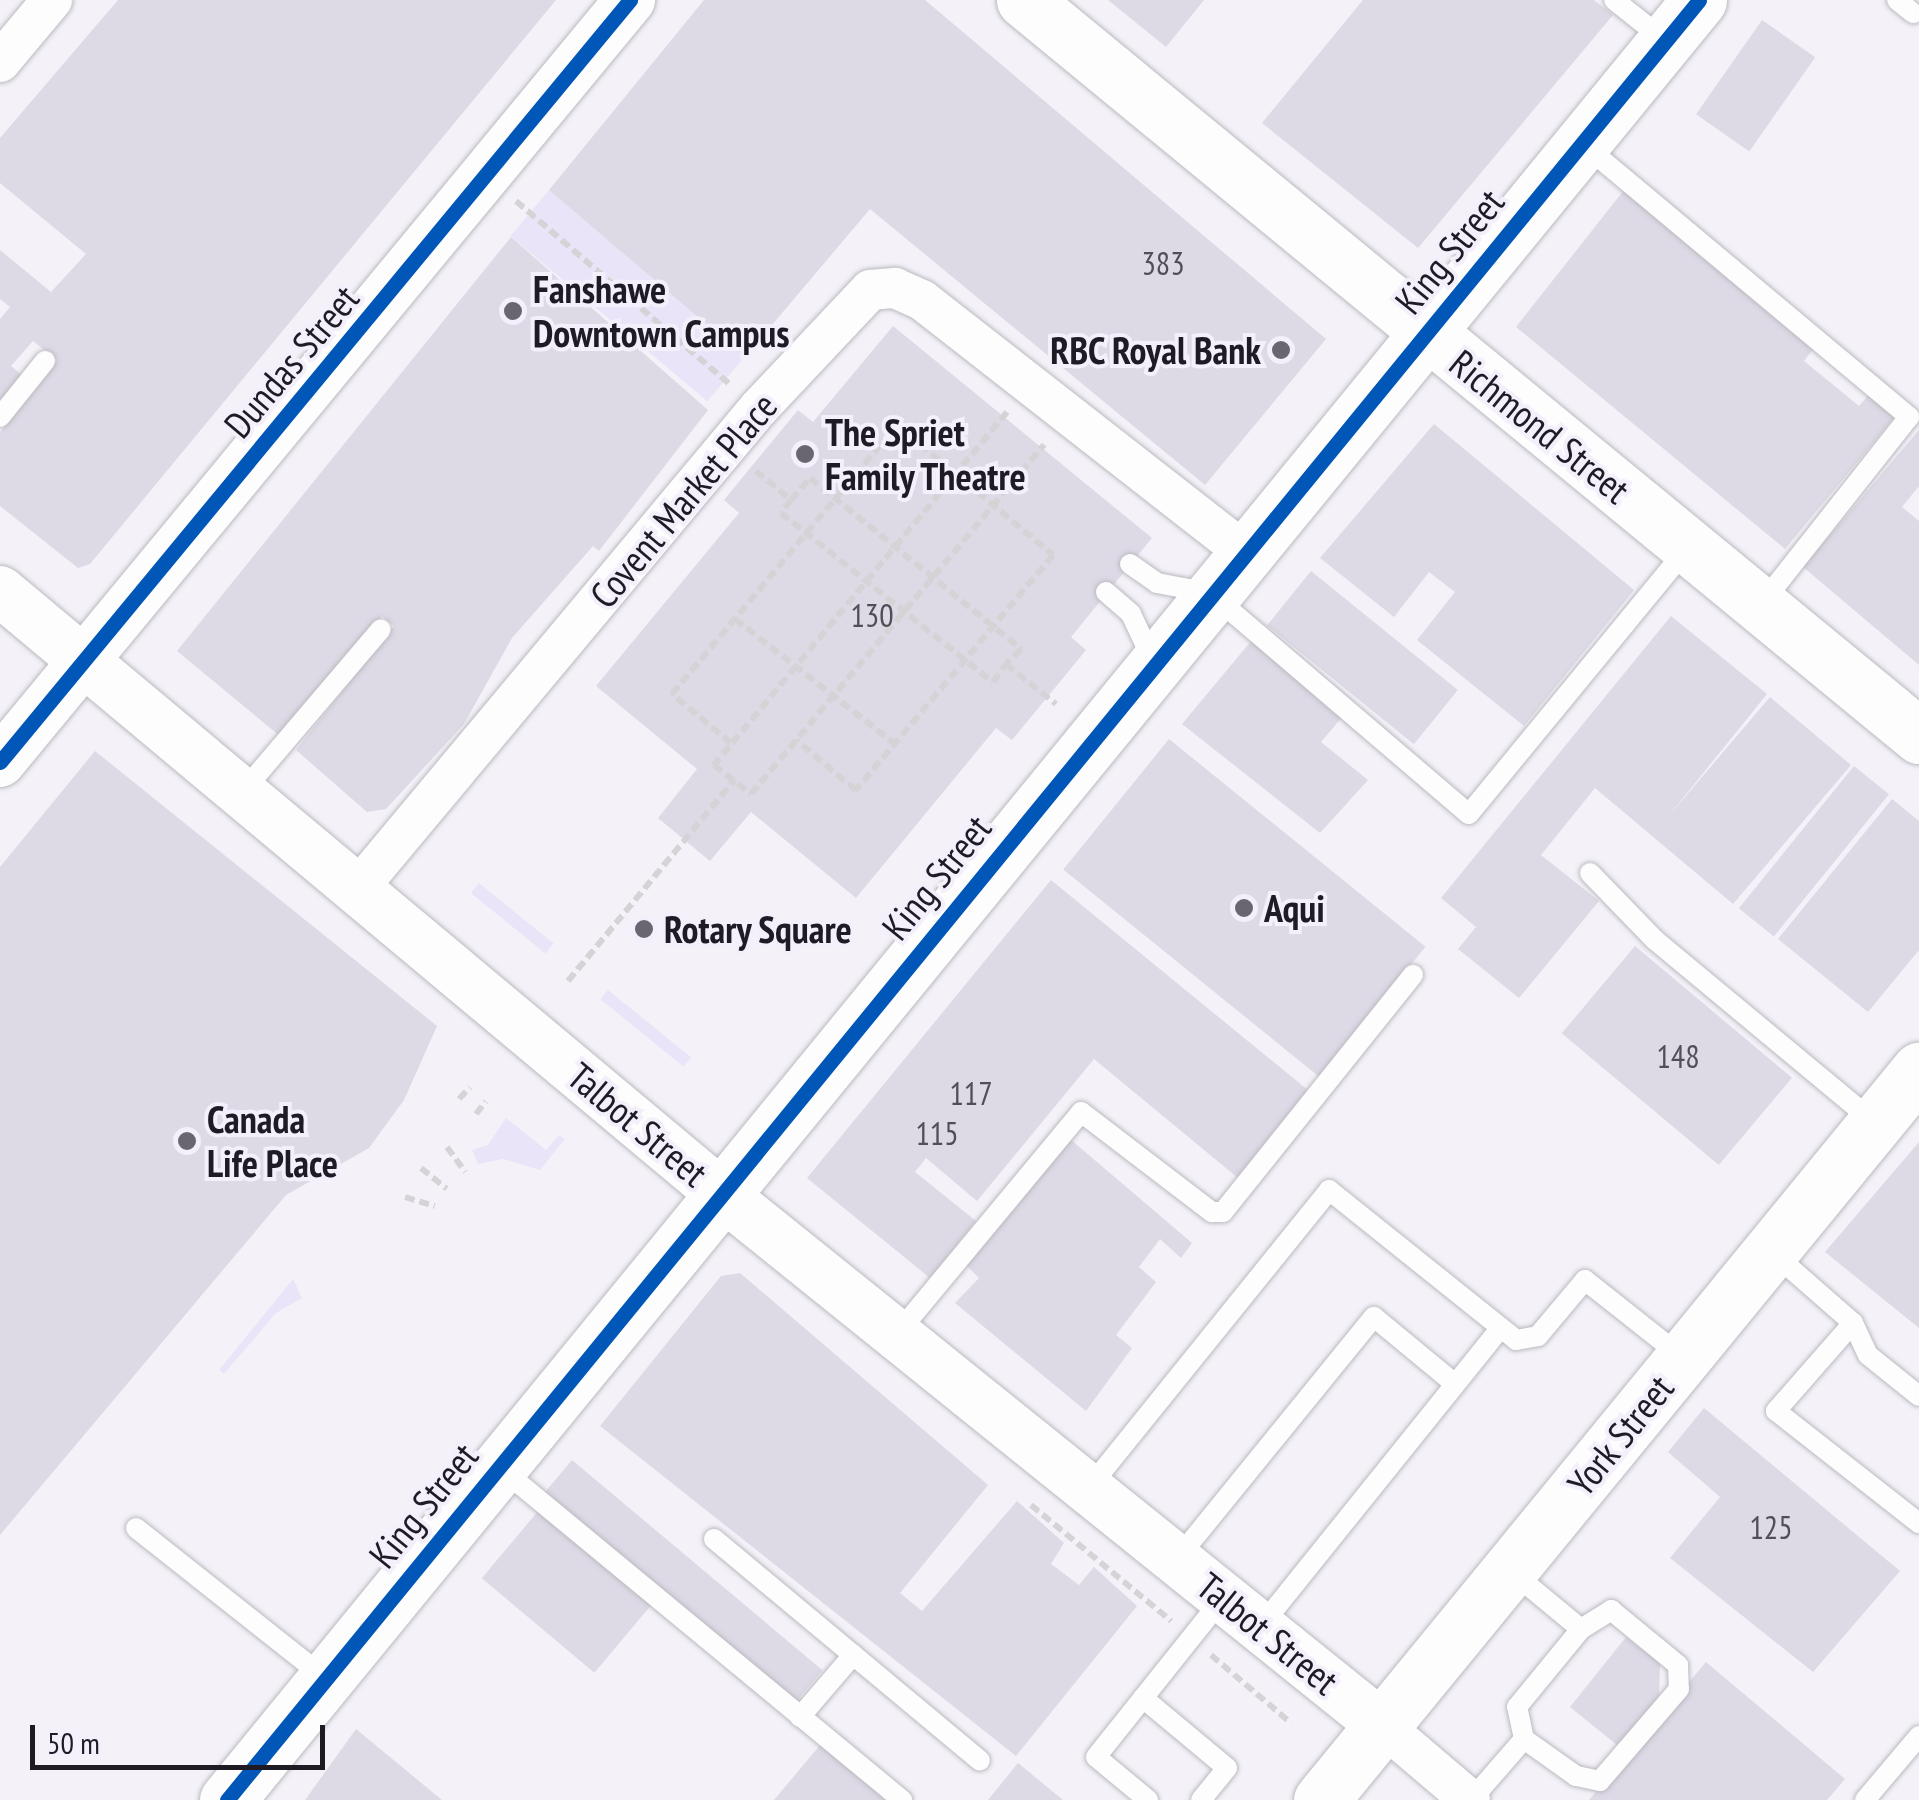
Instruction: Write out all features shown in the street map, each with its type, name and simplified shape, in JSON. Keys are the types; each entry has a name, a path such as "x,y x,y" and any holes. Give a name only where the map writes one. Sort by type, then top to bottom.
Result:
{"main road":[{"name":"Richmond Street","path":"1024,0 1919,736"},
{"name":"King Street","path":"227,1800 1579,140 1699,0"},
{"name":"York Street","path":"1321,1800 1919,1070"}],"street":[{"path":"0,62 52,0"},
{"name":"Dundas Street","path":"0,762 630,0"},
{"name":"Covent Market Place","path":"359,887 758,409 850,304 870,290 895,288 922,300 1227,573"},
{"name":"Talbot Street","path":"0,592 244,790 719,1192 1384,1726 1470,1800"}],"lane":[{"path":"1614,0 1664,41"},
{"path":"1579,140 1909,417 1760,606"},
{"path":"0,418 45,361"},
{"path":"1130,564 1157,583 1227,573 1469,814 1688,548"},
{"path":"1106,592 1132,614 1154,663"},
{"path":"244,790 381,629"},
{"path":"1590,874 1655,940 1876,1124"},
{"path":"897,1334 1081,1112 1212,1212 1223,1212 1413,975"},
{"path":"1088,1489 1329,1190 1499,1330 1523,1342 1538,1336 1584,1280 1684,1358"},
{"path":"1771,1252 1852,1324 1868,1355 1919,1396"},
{"path":"1176,1560 1374,1317 1455,1384"},
{"path":"1852,1324 1776,1411 1919,1523"},
{"path":"1148,1800 1096,1757 1143,1698 1242,1612 1455,1384 1499,1330"},
{"path":"497,1466 902,1800"},
{"path":"136,1528 326,1678"},
{"path":"714,1539 980,1761"},
{"path":"1510,1570 1581,1628"},
{"path":"1610,1610 1678,1665 1678,1689 1600,1780 1576,1776 1524,1739 1517,1707 1581,1628 1610,1610"},
{"path":"800,1717 853,1655"},
{"path":"1143,1698 1227,1768 1201,1800"},
{"path":"1865,1800 1919,1736"},
{"path":"1470,1800 1524,1739"}],"path":[{"path":"487,176 758,409"},
{"path":"1014,404 864,579 714,764 751,794 901,608 1054,435"},
{"path":"731,743 672,694 897,425 1053,554 856,790 796,740"},
{"path":"743,462 791,500"},
{"path":"810,478 835,499 1021,649 992,682 781,512 810,478"},
{"path":"735,619 894,744"},
{"path":"1006,664 1056,704"},
{"path":"568,981 734,780"},
{"path":"459,1099 470,1087"},
{"path":"476,1114 486,1101"},
{"path":"448,1147 465,1172"},
{"path":"421,1168 447,1188"},
{"path":"405,1197 436,1206"}],"shaded area":[{"path":"549,190 746,355 707,401 510,236"},
{"path":"479,883 554,943 545,954 471,893"},
{"path":"608,990 691,1057 684,1067 600,999"},
{"path":"506,1118 546,1150 559,1135 565,1139 540,1170 503,1159 478,1164 472,1150 488,1145"},
{"path":"293,1279 302,1298 276,1313 224,1374 219,1370"}],"building":[{"path":"118,0 556,0 90,564 78,568 0,506 0,432 57,360 33,341 11,366 23,376 0,404 0,319 10,307 0,299 0,250 51,292 86,254 0,183 0,138"},
{"path":"704,0 925,0 1326,339 1205,485 870,209 745,357 549,190"},
{"path":"1108,0 1204,0 1166,47"},
{"path":"1363,0 1594,0 1613,15 1418,248 1262,123"},
{"path":"1762,20 1815,57 1749,151 1696,114"},
{"path":"1624,190 1815,347 1804,361 1859,406 1871,392 1897,414 1785,549 1516,327"},
{"path":"511,237 708,410 599,551 593,546 512,638 464,724 386,809 367,812 296,750 394,626 382,616 281,737 177,651"},
{"path":"893,326 1152,538 1071,637 1086,650 1012,740 996,728 856,898 751,812 710,861 658,818 697,769 596,686 739,513 724,500 798,410 813,422"},
{"path":"1434,424 1634,590 1524,726 1417,640 1455,592 1429,572 1394,617 1320,558"},
{"path":"1919,430 1919,486 1902,507 1919,521 1919,665 1803,567"},
{"path":"1311,571 1458,690 1414,744 1267,625"},
{"path":"1671,616 1767,694 1667,818 1770,697 1851,765 1733,904 1595,788 1541,855 1599,901 1519,998 1458,949 1476,927 1441,898"},
{"path":"1252,640 1343,716 1321,742 1368,780 1320,833 1182,724"},
{"name":"Aqui","path":"1169,739 1425,947 1320,1077 1063,870"},
{"name":"Canada Life Place","path":"95,751 437,1026 404,1100 369,1148 286,1195 0,1535 0,867"},
{"path":"1854,766 1889,794 1774,937 1739,908"},
{"path":"1892,799 1919,821 1919,950 1868,1012 1778,939"},
{"path":"1051,880 1309,1091 1238,1178 1094,1059 977,1201 926,1158 915,1172 976,1221 930,1278 807,1178"},
{"path":"1635,946 1792,1078 1719,1165 1562,1033"},
{"path":"1070,1139 1192,1243 1181,1258 1160,1239 1139,1267 1156,1282 1116,1335 1132,1348 1086,1411 955,1303 979,1278 965,1264"},
{"path":"1919,1142 1919,1328 1825,1252"},
{"path":"740,1273 988,1485 900,1593 922,1611 1017,1501 1064,1543 1051,1564 1079,1585 1094,1567 1137,1606 1016,1756 600,1426 721,1276"},
{"path":"1704,1408 1900,1571 1813,1672 1670,1558 1720,1497 1668,1452"},
{"path":"572,1460 822,1670 795,1703 544,1493"},
{"path":"539,1510 652,1604 594,1673 482,1578"},
{"path":"1626,1637 1660,1663 1659,1699 1617,1745 1570,1707"},
{"path":"1706,1662 1845,1779 1827,1800 1589,1800"},
{"path":"356,1729 442,1800 305,1800"},
{"path":"821,1744 892,1800 774,1800"},
{"path":"1018,1763 1063,1800 988,1800"}],"cycle path":[{"path":"0,762 630,0"},
{"path":"227,1800 1699,0"}],"place":[{"name":"Fanshawe Downtown Campus","path":"513,311"},
{"name":"RBC Royal Bank","path":"1281,350"},
{"name":"The Spriet Family Theatre","path":"805,454"},
{"name":"Aqui","path":"1244,908"},
{"name":"Rotary Square","path":"644,929"},
{"name":"Canada Life Place","path":"187,1141"}]}
